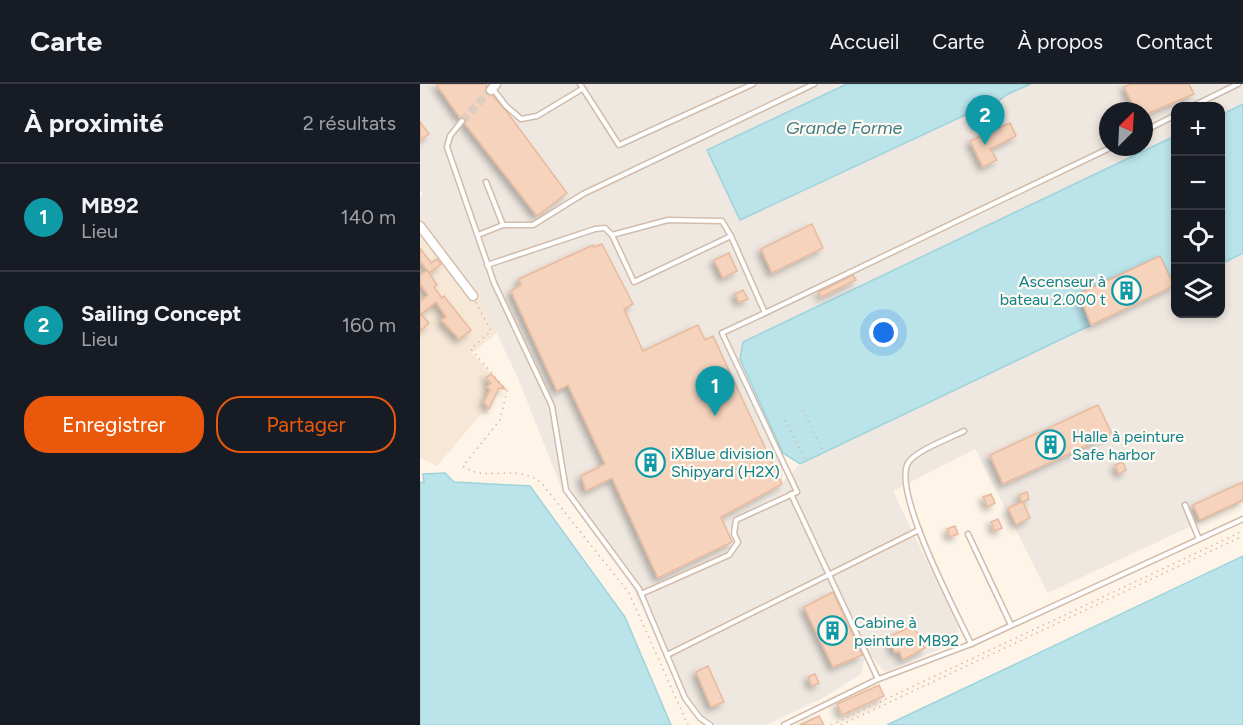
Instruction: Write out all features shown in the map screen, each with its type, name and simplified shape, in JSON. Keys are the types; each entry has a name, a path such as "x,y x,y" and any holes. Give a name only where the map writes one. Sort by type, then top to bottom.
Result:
{"street":[{"path":"420,226 473,297"}],"lane":[{"path":"493,87 506,106 521,119 537,116 581,86 619,145 753,84"},
{"path":"478,235 503,225 539,222 583,194 814,84"},
{"path":"1201,102 1238,84"},
{"path":"1153,126 1171,118"},
{"path":"462,121 450,136 447,147 487,265 552,406 566,490 641,594 685,698 700,718 710,725"},
{"path":"641,594 729,555 738,542 734,526 736,520 796,492 722,333 1099,153"},
{"path":"486,182 503,225"},
{"path":"612,235 668,220 722,221 731,236 765,313"},
{"path":"487,265 595,229 605,228 612,235 634,282 731,236"},
{"path":"964,431 913,457 907,465 904,477 919,530 971,644"},
{"path":"791,494 878,680"},
{"path":"1185,506 1199,539"},
{"path":"784,725 878,680 971,644 1243,519"},
{"path":"667,656 919,530"},
{"path":"968,534 1011,625"}],"path":[{"path":"473,297 491,332 471,349 507,391 500,420 464,466 469,471 524,473 535,477 543,485 629,593 688,725"},
{"path":"803,410 824,453"},
{"path":"785,420 806,461"},
{"path":"831,725 1243,531"},
{"path":"841,725 1243,536"},
{"path":"1201,551 1204,555"}],"shaded area":[{"path":"420,84 1243,84 1243,108 1225,117 1225,102 1171,102 1171,145 785,420 782,482 800,464 1171,287 1171,318 1225,318 1225,262 1243,253 1243,502 1048,593 975,449 893,491 958,626 957,642 885,672 872,658 864,660 861,674 823,698 766,725 709,725 690,712 633,588 563,492 517,376 477,292 420,215 420,198 423,194 420,190"},
{"path":"420,215 477,292 497,333 472,353 505,389 498,388 487,414 481,414 437,466 420,458"}],"water":[{"name":"Grande Forme","path":"847,84 1031,84 1008,94 980,114 978,109 740,220 707,150"},
{"path":"1243,104 1243,253 1225,262 1225,156 1225,113"},
{"path":"1171,138 1171,277 1160,256 1079,293 1091,325 800,464 783,453 740,359 743,342 1133,156 1153,156 1153,146"},
{"path":"445,473 454,482 530,486 625,617 671,725 420,725 420,482 424,483 423,474"},
{"path":"1243,556 1243,725 887,725"}],"building":[{"path":"436,84 486,84 487,94 493,96 507,112 567,193 537,216 465,124 465,118 460,118"},
{"path":"1130,84 1189,84 1194,94 1153,111 1153,102 1132,102 1124,87"},
{"path":"420,122 429,134 420,140"},
{"path":"1010,123 1016,136 990,149 997,160 983,167 970,141"},
{"path":"812,224 823,248 772,273 761,249"},
{"name":"iXBlue division Shipyard (H2X)","path":"602,244 633,304 624,309 643,351 698,325 705,340 713,336 782,484 721,517 732,542 658,578 612,478 586,491 581,476 605,464 568,385 557,391 511,291 521,285 519,279 593,245 594,247"},
{"path":"420,248 431,263 437,259 441,264 429,273 420,261"},
{"path":"729,253 737,271 723,278 714,260"},
{"name":"Ascenseur à bateau 2.000 t","path":"1160,256 1171,280 1171,287 1091,325 1079,294"},
{"path":"427,270 437,285 434,287 442,298 444,296 471,330 459,339 441,320 446,317 436,302 421,314 429,323 420,331 420,302 428,295 420,284 420,276"},
{"path":"853,275 856,280 821,297 819,292"},
{"path":"743,290 748,299 739,302 735,294"},
{"path":"491,374 505,389 499,388 489,409 484,402 490,390 487,387 491,383 486,378"},
{"name":"Halle à peinture Safe harbor","path":"1098,405 1112,434 1003,484 990,455"},
{"path":"1123,462 1126,470 1119,474 1115,465"},
{"path":"1243,482 1243,500 1200,520 1193,505"},
{"path":"1027,492 1029,499 1023,502 1030,518 1016,525 1008,508 1022,502 1019,495"},
{"path":"991,494 995,503 988,507 983,497"},
{"path":"998,519 1002,528 995,531 991,522"},
{"path":"955,526 958,534 950,537 947,529"},
{"name":"Cabine à peinture MB92","path":"833,592 862,655 833,667 804,607"},
{"path":"913,626 925,648 903,660 899,651 895,653 888,637"},
{"path":"708,666 724,702 711,707 696,672"},
{"path":"815,674 819,683 812,686 808,677"},
{"path":"879,685 884,696 842,715 837,704"},
{"path":"819,716 824,725 800,725"}],"tunnel":[{"path":"462,121 491,90"}],"place":[{"name":"Sailing Concept","path":"985,145"},
{"name":"Ascenseur à bateau 2.000 t","path":"1127,290"},
{"name":"MB92","path":"715,416"},
{"name":"Halle à peinture Safe harbor","path":"1051,445"},
{"name":"iXBlue division Shipyard (H2X)","path":"650,462"},
{"name":"Cabine à peinture MB92","path":"833,631"}]}
